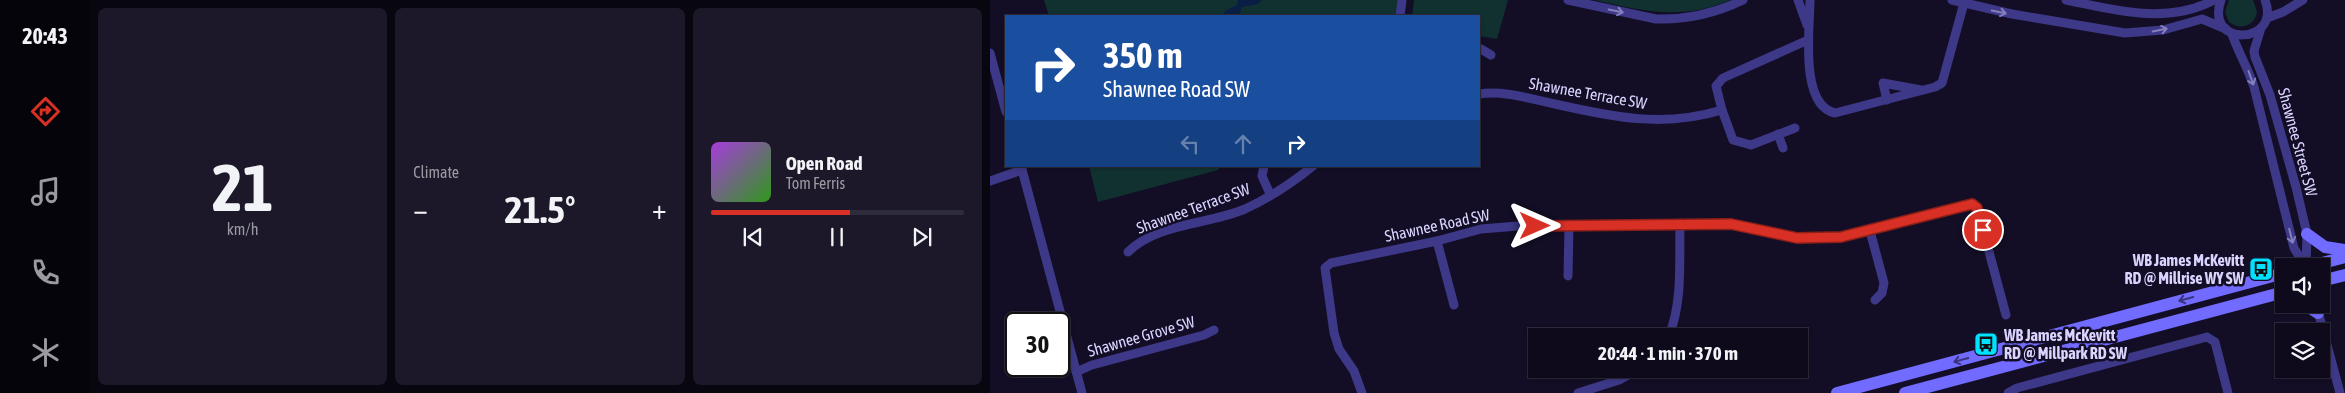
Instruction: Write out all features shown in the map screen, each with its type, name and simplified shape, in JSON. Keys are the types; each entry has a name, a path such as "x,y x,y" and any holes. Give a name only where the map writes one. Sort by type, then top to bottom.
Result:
{"main road":[{"path":"2307,234 2324,247 2345,250"},
{"path":"2330,261 2345,257"},
{"path":"2330,278 2345,274"},
{"path":"1837,393 2275,275"},
{"path":"1905,393 2275,295"},
{"path":"2262,299 2275,300"}],"street":[{"path":"1568,0 1656,19 1671,20 1708,13 1743,0"},
{"path":"1798,0 1808,35"},
{"path":"1810,0 1808,35 1810,71 1813,86 1818,100 1830,112 1835,113 1936,87 1942,82 1964,3"},
{"path":"1952,0 2070,25 2125,33 2163,30 2202,19 2229,31 2248,35 2261,28"},
{"path":"2066,0 2134,14 2156,14 2183,11 2203,6 2214,0"},
{"name":"Shawnee Street SW","path":"2221,0 2219,16 2248,68 2272,155 2294,248 2301,258"},
{"path":"2265,0 2268,12 2266,18"},
{"path":"2266,18 2283,12 2303,0"},
{"path":"1400,15 1403,2"},
{"name":"Shawnee Street SW","path":"2266,18 2254,50 2255,57 2270,95 2307,234 2306,258"},
{"path":"1795,128 1751,145 1733,140 1716,86 1723,78 1808,35"},
{"path":"1480,49 1491,55"},
{"path":"990,54 1005,108"},
{"path":"1887,100 1883,83 1924,90"},
{"name":"Shawnee Terrace SW","path":"1480,94 1490,92 1517,96 1636,120 1706,115 1722,110"},
{"path":"1778,134 1783,148"},
{"path":"2272,155 2285,151"},
{"name":"Shawnee Terrace SW","path":"1264,167 1262,176 1270,194"},
{"name":"Shawnee Terrace SW","path":"1128,252 1143,239 1245,209 1288,185 1312,167"},
{"path":"990,181 1022,168 1082,393"},
{"name":"Shawnee Road SW","path":"1362,393 1354,371 1339,349 1334,333 1325,268 1331,262 1437,242 1481,230 1518,226 1731,224 1797,238 1841,237 1960,207 1975,206 2006,315"},
{"path":"1672,328 1676,317 1679,296 1680,224"},
{"path":"1568,276 1569,226"},
{"path":"1870,231 1884,284 1882,292 1875,300"},
{"path":"1437,242 1454,305"},
{"path":"2318,313 2340,393"},
{"name":"Shawnee Grove SW","path":"1076,372 1092,365 1204,335 1214,330"},
{"path":"2008,393 2016,388 2207,337 2215,342 2228,393"},
{"path":"1578,393 1590,392 1623,378"}],"green space":[{"path":"1044,0 1399,0 1399,15 1049,15"},
{"path":"1414,0 1508,0 1497,39 1480,36 1480,15 1412,15"},
{"path":"1594,0 1730,0 1695,10 1662,12 1629,8"},
{"path":"2229,0 2253,0 2257,12 2250,24 2238,26 2229,22 2225,12"},
{"path":"1089,167 1220,167 1218,170 1098,202"}],"water":[{"path":"1238,0 1262,0 1258,4 1242,7 1239,15 1223,15 1225,11 1237,5"}],"place":[{"name":"WB James McKevitt RD @ Millrise WY SW","path":"2261,269"},
{"name":"WB James McKevitt RD @ Millpark RD SW","path":"1986,344"}],"route":[{"path":"1535,226 1731,224 1797,238 1841,237 1972,204 1977,208 1983,230"}]}
